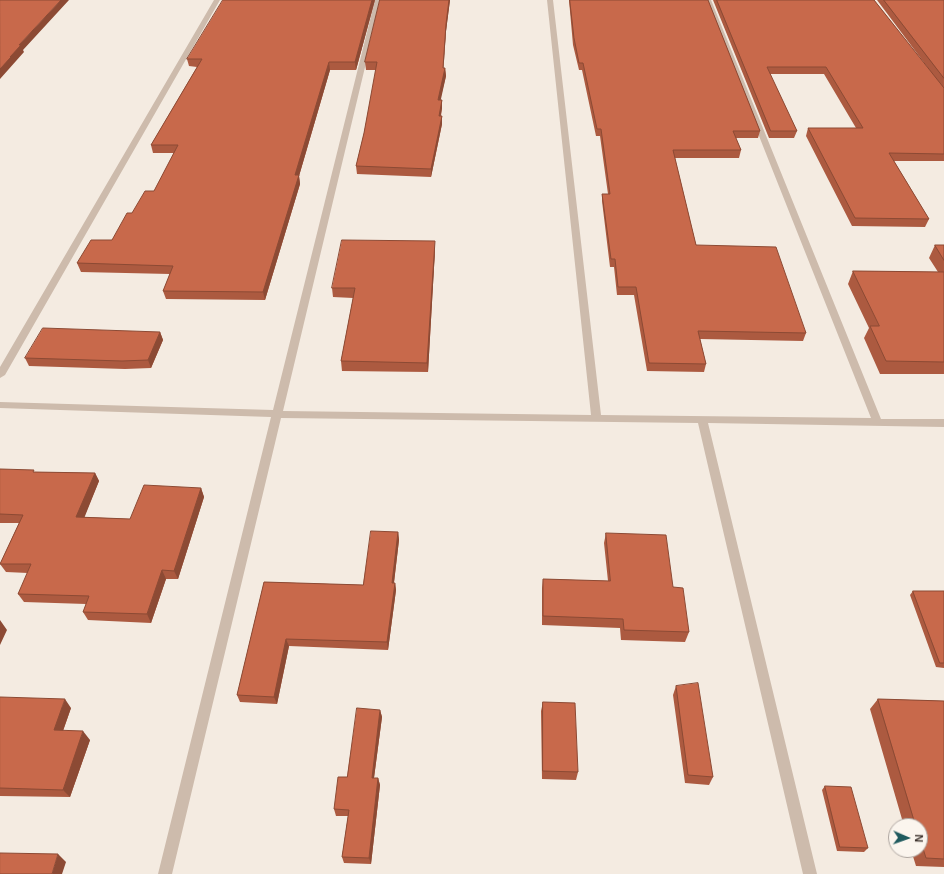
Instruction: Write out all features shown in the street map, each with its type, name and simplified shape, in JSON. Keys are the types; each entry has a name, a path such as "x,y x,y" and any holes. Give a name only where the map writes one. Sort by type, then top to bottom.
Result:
{"street":[{"path":"0,375 217,0"},
{"path":"165,874 378,0"},
{"path":"550,0 596,418"},
{"path":"708,0 877,422"},
{"path":"0,405 277,414 944,423"},
{"path":"702,420 810,874"}],"building":[{"path":"0,0 61,0 19,45 21,45 0,69"},
{"path":"223,0 372,0 355,62 329,62 295,175 299,175 263,292 163,291 173,266 77,263 91,240 112,240 127,213 132,213 145,191 154,191 178,145 151,145 202,59 187,59"},
{"path":"380,0 449,0 443,68 445,68 438,100 442,100 439,116 442,116 431,169 356,166 364,133 377,62 365,62"},
{"path":"570,0 708,0 760,131 733,131 741,150 673,150 696,245 776,247 806,333 698,331 706,364 649,363 636,287 618,287 615,259 611,259 602,194 610,194 601,129 597,129 583,63 579,63 574,38"},
{"path":"717,0 874,0 944,88 944,154 889,153 929,219 855,218 808,128 863,128 826,67 767,67 797,131 771,131"},
{"path":"884,0 944,0 944,78"},
{"path":"342,240 435,241 427,363 341,361 355,288 332,288"},
{"path":"935,245 944,245 944,260"},
{"path":"853,271 944,272 944,362 886,361 870,326 879,326"},
{"path":"43,328 160,332 148,360 122,361 25,358"},
{"path":"0,469 34,470 33,472 95,473 76,517 130,519 144,485 201,488 174,571 162,570 147,614 83,612 89,596 18,594 31,564 0,564 23,515 0,514"},
{"path":"371,531 398,532 392,583 395,583 387,642 286,639 274,697 237,695 264,582 363,585"},
{"path":"606,533 666,535 673,587 683,588 689,632 624,630 623,619 543,616 543,579 610,581"},
{"path":"913,591 944,591 944,663 940,663"},
{"path":"698,683 713,777 688,775 676,686"},
{"path":"0,697 65,699 54,730 83,731 63,790 0,788"},
{"path":"878,699 944,701 944,859 926,858 928,858 928,818 914,818"},
{"path":"543,702 575,703 578,772 543,771"},
{"path":"357,708 380,710 372,778 378,778 369,858 342,857 349,810 334,809 338,777 347,777"},
{"path":"825,786 851,787 868,848 840,847"},
{"path":"0,853 58,854 52,874 0,874"}]}
